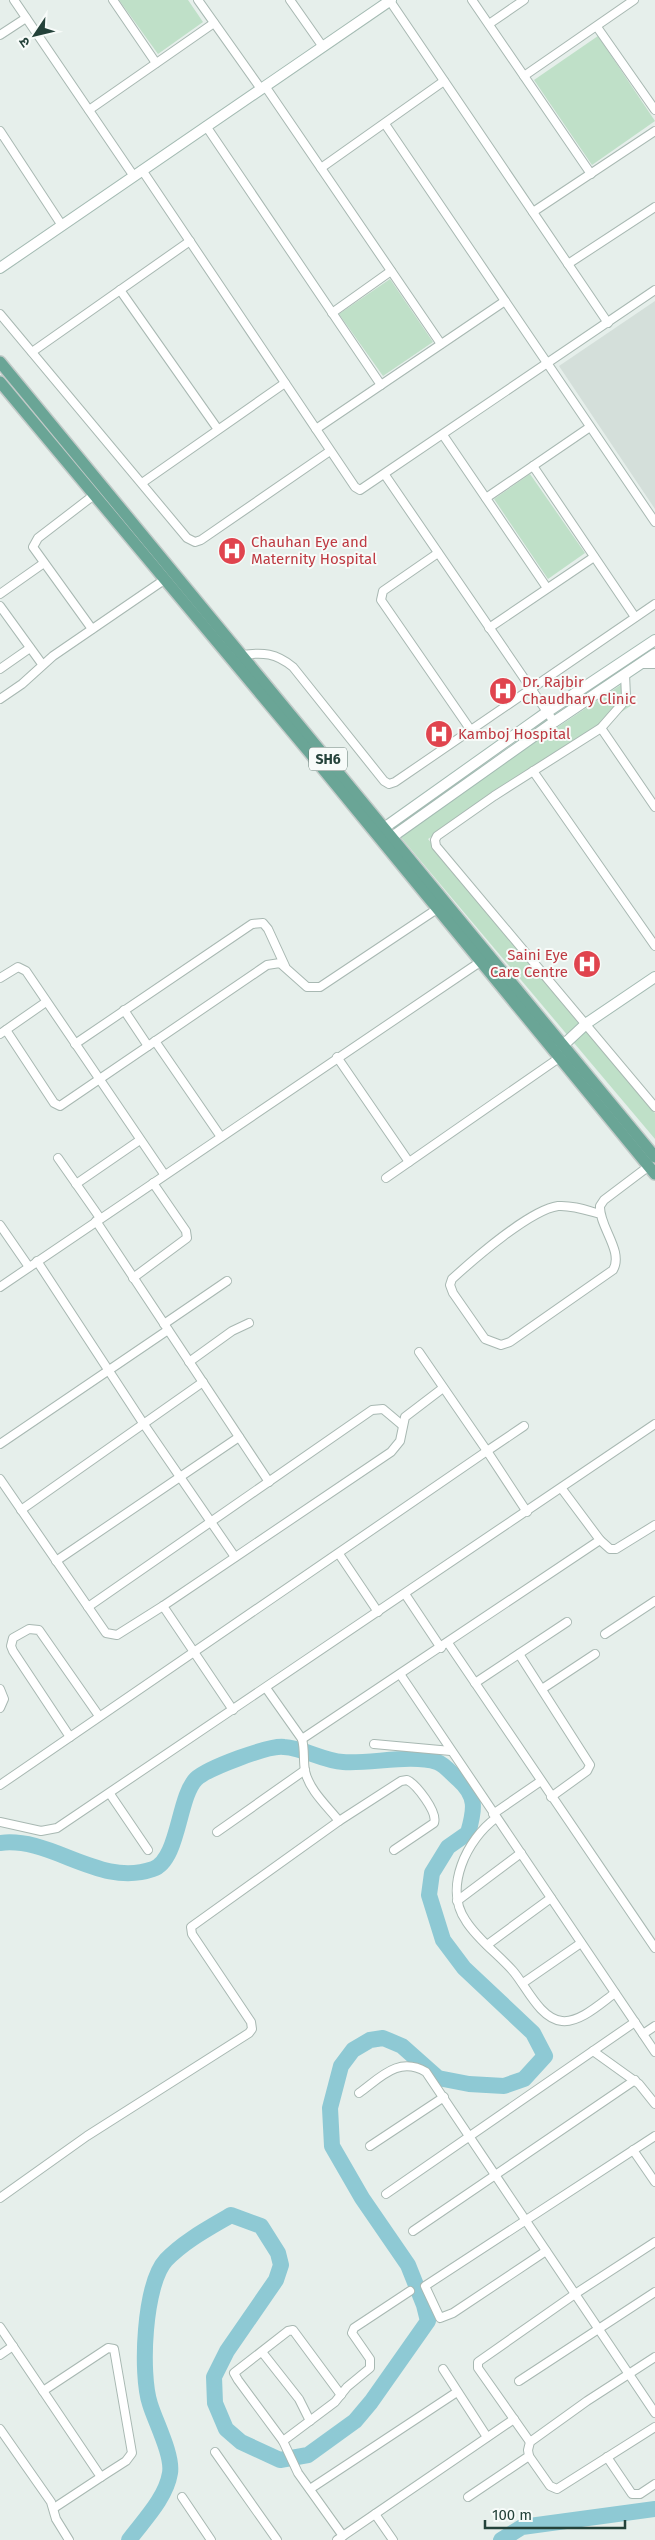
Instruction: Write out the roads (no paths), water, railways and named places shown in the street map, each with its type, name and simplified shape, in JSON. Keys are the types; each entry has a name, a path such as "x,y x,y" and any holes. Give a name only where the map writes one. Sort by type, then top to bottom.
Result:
{"main road":[{"name":"SH6","path":"0,362 242,655 559,1052 653,1166"},
{"name":"SH6","path":"0,382 164,580 386,835 437,909 480,962 559,1052"}],"street":[{"path":"14,0 88,110 190,241 330,451 355,487 360,490 385,475 655,290"},
{"path":"113,0 156,63"},
{"path":"198,0 321,168 441,344"},
{"path":"290,0 323,47"},
{"path":"472,0 591,174"},
{"path":"489,24 524,0"},
{"path":"524,76 598,27 634,0"},
{"path":"0,268 137,172 390,1 608,322"},
{"path":"0,35 26,18"},
{"path":"88,110 214,23"},
{"path":"598,27 655,110"},
{"path":"321,168 444,81"},
{"path":"385,124 655,522"},
{"path":"206,126 381,385"},
{"path":"0,131 62,224"},
{"path":"532,212 655,131"},
{"path":"568,264 655,207"},
{"path":"32,352 190,241"},
{"path":"332,312 391,271"},
{"path":"120,290 217,428"},
{"path":"316,429 505,301"},
{"path":"0,314 187,538 195,542 201,540 330,451"},
{"path":"142,483 217,428 285,383"},
{"path":"486,498 590,427"},
{"path":"443,435 547,588"},
{"path":"533,466 635,617"},
{"path":"385,475 554,722"},
{"path":"92,630 32,547 34,542 94,495"},
{"path":"438,553 383,591 381,600 470,729"},
{"path":"490,628 594,557"},
{"path":"0,594 44,563"},
{"path":"0,699 22,684 42,664 164,580"},
{"path":"242,655 259,652 273,654 293,667 389,784 655,604"},
{"path":"0,606 42,664"},
{"path":"386,835 547,712 655,640"},
{"path":"1,666 30,648"},
{"path":"386,835 655,654"},
{"path":"640,664 655,664"},
{"path":"625,674 626,697 601,728 533,771 437,836 435,840 436,846 587,1023 655,1107"},
{"path":"601,728 655,807"},
{"path":"533,771 655,946"},
{"path":"75,1044 243,929 257,922 263,923 268,929 285,966 307,987 320,987 437,909"},
{"path":"46,1002 3,1032 57,1106 64,1104 267,965 274,962 285,966"},
{"path":"0,1287 164,1174 480,962"},
{"path":"0,978 14,969 23,968 164,1174"},
{"path":"386,1178 559,1052 587,1023 655,978"},
{"path":"124,1010 148,1046"},
{"path":"155,1041 221,1137"},
{"path":"337,1058 409,1162"},
{"path":"76,1184 140,1140"},
{"path":"58,1158 98,1219 133,1278 269,1482"},
{"path":"600,1214 576,1207 558,1206 544,1210 525,1221 452,1279 450,1285 453,1294 485,1338 501,1345 510,1342 613,1270 617,1257 600,1214 600,1206 604,1200 653,1166"},
{"path":"133,1278 187,1238 186,1232 153,1183"},
{"path":"0,1225 29,1267"},
{"path":"37,1261 143,1423 235,1557"},
{"path":"0,1444 109,1371 227,1281"},
{"path":"189,1362 227,1334 249,1323"},
{"path":"419,1352 528,1512"},
{"path":"21,1510 203,1382"},
{"path":"0,1479 102,1628 111,1635 123,1632 163,1606 391,1452 400,1441 402,1425 410,1412 443,1388"},
{"path":"88,1608 372,1410 384,1409 402,1425"},
{"path":"0,1822 41,1831 50,1831 110,1794 562,1489 655,1424"},
{"path":"0,1785 524,1426"},
{"path":"56,1561 239,1437"},
{"path":"562,1489 600,1540 610,1549 616,1549 655,1525"},
{"path":"303,1743 400,1674 600,1540"},
{"path":"339,1554 378,1612"},
{"path":"405,1594 475,1683 655,1948"},
{"path":"605,1634 655,1600"},
{"path":"163,1606 233,1710"},
{"path":"475,1683 567,1622"},
{"path":"70,1737 13,1651 11,1646 13,1638 29,1629 39,1630 99,1716"},
{"path":"520,1654 590,1765 587,1771 551,1797"},
{"path":"542,1689 595,1654"},
{"path":"400,1674 655,2052"},
{"path":"266,1688 303,1743 305,1770 313,1788 339,1821"},
{"path":"0,1689 4,1699 0,1708"},
{"path":"374,1744 451,1751"},
{"path":"218,1832 305,1770"},
{"path":"0,2198 87,2136 249,2033 252,2029 251,2022 192,1934 191,1927 339,1821 401,1781 407,1780 412,1782 436,1819 430,1826 394,1850"},
{"path":"540,1781 494,1816 480,1831 463,1858 457,1901 466,1921 523,1984 542,2010 561,2021 577,2018 615,1993"},
{"path":"110,1794 148,1850"},
{"path":"457,1901 521,1853"},
{"path":"487,1945 551,1898"},
{"path":"523,1984 582,1943"},
{"path":"386,2194 635,2022"},
{"path":"643,2034 655,2026"},
{"path":"593,2051 635,2080 655,2104"},
{"path":"359,2093 388,2072 408,2065 416,2066 426,2072 655,2413"},
{"path":"413,2231 635,2080"},
{"path":"370,2146 444,2097"},
{"path":"546,2251 453,2313 440,2318 425,2286 655,2136"},
{"path":"633,2150 655,2182"},
{"path":"530,2442 478,2368 478,2362 575,2294 655,2242"},
{"path":"283,2441 341,2395 370,2368 370,2359 352,2330 410,2291"},
{"path":"519,2381 655,2292"},
{"path":"0,2328 101,2477"},
{"path":"341,2395 293,2330 288,2331 236,2370 235,2376 283,2441 294,2465 340,2538 514,2418"},
{"path":"0,2355 13,2346"},
{"path":"43,2391 108,2348 114,2348 132,2454 126,2461 54,2508"},
{"path":"262,2352 299,2399 310,2421"},
{"path":"655,2357 530,2442 529,2456 553,2489 560,2488 655,2427"},
{"path":"443,2370 487,2437"},
{"path":"310,2489 458,2392"},
{"path":"0,2429 54,2508 56,2519 68,2540"},
{"path":"215,2452 277,2540"},
{"path":"468,2497 529,2456"},
{"path":"607,2457 632,2494 640,2494 655,2484"},
{"path":"182,2497 211,2540"},
{"path":"375,2514 393,2540"}],"waterway":[{"path":"0,1843 19,1843 38,1847 95,1867 114,1872 133,1873 153,1869 162,1863 173,1841 185,1799 196,1779 213,1769 239,1758 276,1747 284,1747 343,1762 415,1759 440,1763 469,1791 473,1803 468,1833 448,1847 432,1873 429,1895 443,1940 464,1968 533,2033 545,2056 524,2079 504,2086 469,2084 438,2078 402,2046 383,2038 370,2040 353,2050 341,2066 330,2108 332,2146 362,2198 408,2265 424,2305 428,2321 371,2402 355,2421 308,2455 280,2460 241,2442 226,2429 215,2403 214,2377 227,2351 276,2280 281,2265 278,2253 261,2226 231,2215 189,2241 166,2260 153,2288 149,2308 146,2330 145,2372 150,2404 169,2457 170,2473 168,2482 159,2500 129,2540"},
{"path":"501,2540 522,2527 655,2509"}],"place":[{"name":"Chauhan Eye and Maternity Hospital","path":"232,551"},
{"name":"Dr. Rajbir Chaudhary Clinic","path":"503,691"},
{"name":"Kamboj Hospital","path":"439,734"},
{"name":"Saini Eye Care Centre","path":"587,964"}]}
